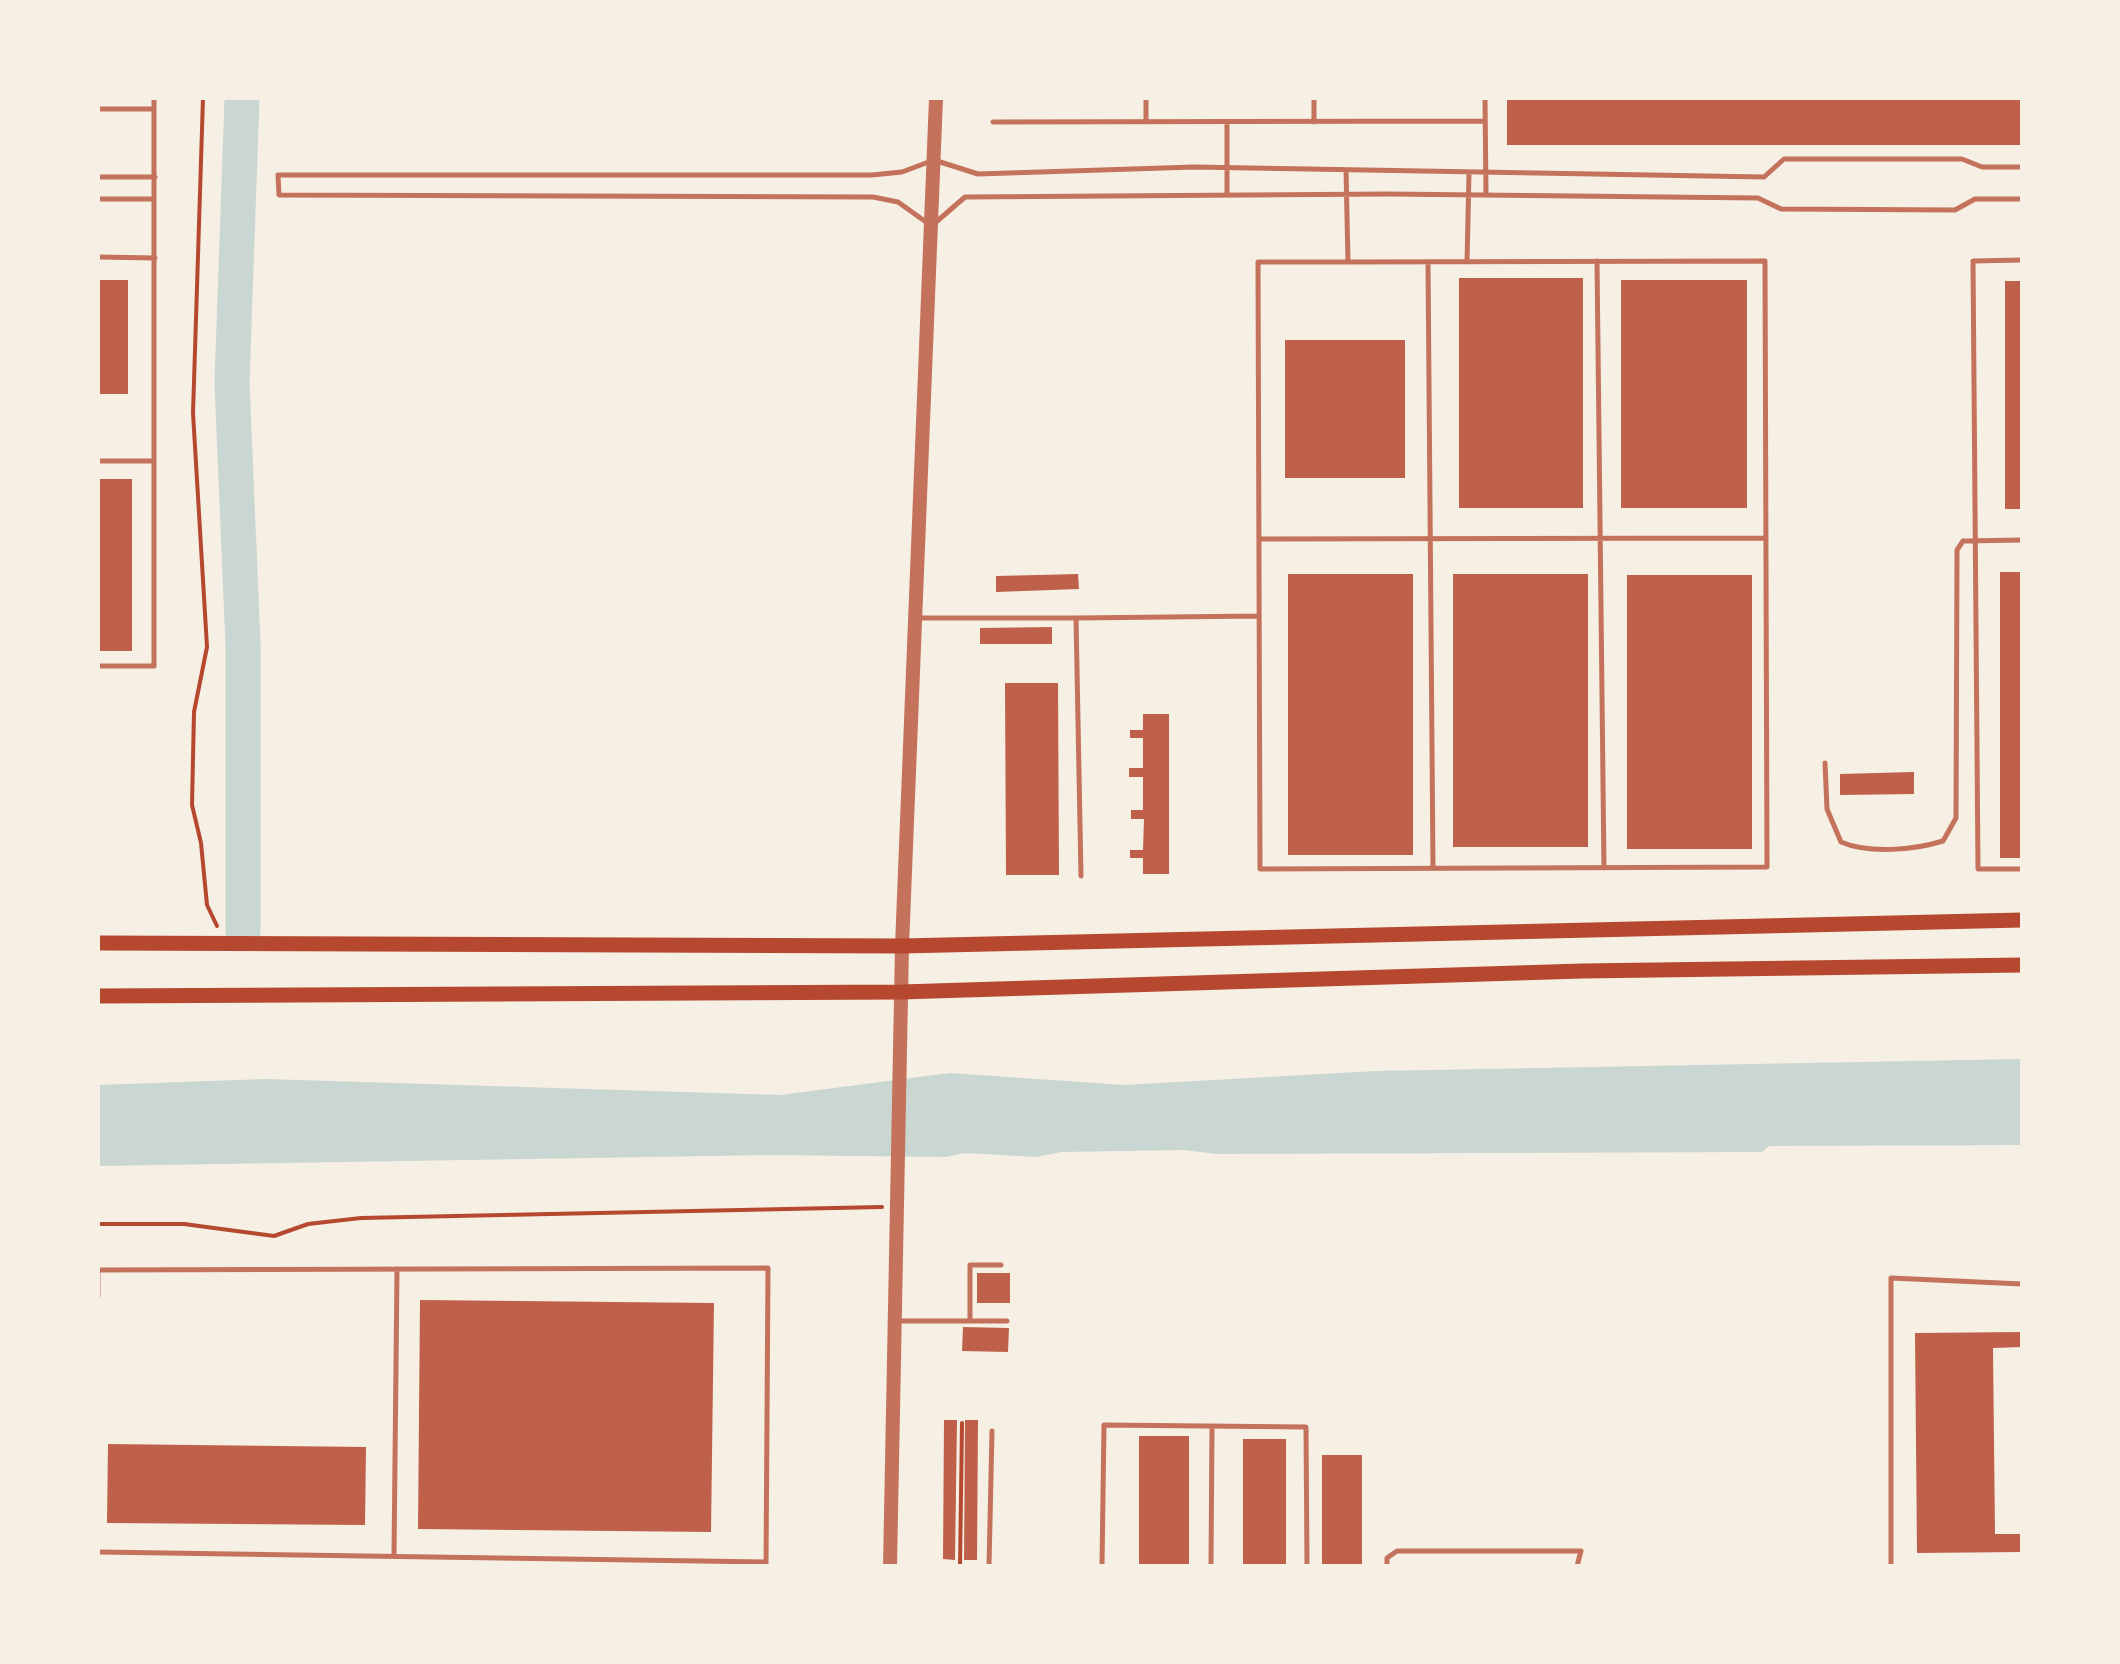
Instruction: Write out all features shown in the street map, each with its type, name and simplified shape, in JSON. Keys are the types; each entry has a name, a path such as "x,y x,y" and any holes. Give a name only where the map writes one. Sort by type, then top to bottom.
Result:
{"main road":[{"path":"98,943 902,946 2022,920"},
{"path":"98,996 901,992 1582,971 2022,965"}],"street":[{"path":"890,1566 902,946 936,98"}],"lane":[{"path":"98,666 154,666 154,98"},
{"path":"1146,98 1146,122"},
{"path":"1314,98 1314,122"},
{"path":"1485,98 1486,195"},
{"path":"98,109 154,109"},
{"path":"993,122 1485,122"},
{"path":"1227,122 1227,195"},
{"path":"2022,166 1982,167 1962,159 1784,159 1764,177 1227,168 978,174 934,160 872,175 278,175 279,195 873,197 898,202 931,226 966,196 1468,194 1758,198 1781,209 1820,210 1956,210 1975,199 2022,199"},
{"path":"1346,170 1348,262"},
{"path":"1467,262 1469,173"},
{"path":"98,177 155,177"},
{"path":"98,199 156,199"},
{"path":"98,258 155,258"},
{"path":"2022,260 1973,261 1978,869 2022,869"},
{"path":"1597,261 1604,868"},
{"path":"1765,261 1767,867 1260,869 1258,262 1428,262 1765,261"},
{"path":"1428,262 1433,868"},
{"path":"98,461 154,461"},
{"path":"1260,539 1766,538"},
{"path":"1826,763 1827,809 1841,842 1854,848 1920,846 1944,841 1956,818 1956,568 1963,542 2022,540"},
{"path":"915,618 1260,616"},
{"path":"1076,618 1081,876"},
{"path":"970,1321 970,1265 1001,1265"},
{"path":"98,1296 98,1270 768,1268 766,1564 98,1552"},
{"path":"394,1556 397,1269"},
{"path":"1891,1566 1890,1278 2022,1284"},
{"path":"895,1321 1008,1322"},
{"path":"1102,1566 1104,1425 1306,1427 1307,1566"},
{"path":"1211,1566 1212,1426"},
{"path":"989,1566 992,1430"},
{"path":"1386,1566 1387,1558 1397,1551 1581,1551 1578,1566"}],"path":[{"path":"202,98 193,413 207,648 194,712 192,805 201,844 206,905 226,944"},
{"path":"98,1224 184,1224 274,1236 308,1224 361,1218 897,1207"},
{"path":"960,1566 962,1423"}],"shaded area":[{"path":"2022,1059 2022,1145 1769,1146 1762,1152 1217,1154 1184,1150 1061,1152 1036,1157 964,1153 945,1157 771,1155 98,1166 98,1085 266,1079 780,1095 950,1073 1124,1085 1376,1071"}],"building":[{"path":"1507,98 2022,98 2022,145 1507,145"},
{"path":"1459,278 1583,278 1583,508 1459,508"},
{"path":"98,280 128,280 128,394 98,394"},
{"path":"1621,280 1747,280 1747,508 1621,508"},
{"path":"2005,281 2022,281 2022,509 2005,509"},
{"path":"1285,340 1405,340 1405,478 1285,478"},
{"path":"98,479 132,479 132,651 98,651"},
{"path":"2000,572 2022,572 2022,858 2000,858"},
{"path":"1078,574 1079,589 996,592 996,576"},
{"path":"1288,574 1413,574 1413,855 1288,855"},
{"path":"1453,574 1588,574 1588,847 1453,847"},
{"path":"1627,575 1752,575 1752,849 1627,849"},
{"path":"1052,627 1052,644 980,644 980,628"},
{"path":"1005,683 1058,683 1059,875 1006,875"},
{"path":"1143,714 1169,714 1169,874 1143,874 1143,858 1130,858 1130,850 1143,850 1144,819 1131,819 1131,810 1143,810 1143,777 1129,777 1129,768 1143,768 1143,738 1130,738 1130,730 1143,730"},
{"path":"1914,772 1914,794 1840,795 1840,774"},
{"path":"977,1273 1010,1273 1010,1303 977,1303"},
{"path":"420,1300 714,1303 711,1532 418,1529"},
{"path":"963,1327 1009,1328 1008,1352 962,1351"},
{"path":"2022,1332 2022,1347 1993,1348 1995,1534 2022,1534 2022,1552 1917,1553 1915,1333"},
{"path":"944,1420 957,1420 955,1560 943,1559"},
{"path":"965,1420 978,1420 977,1560 964,1560"},
{"path":"1139,1436 1189,1436 1189,1566 1139,1566"},
{"path":"1243,1439 1286,1439 1286,1566 1243,1566"},
{"path":"108,1444 366,1447 365,1525 107,1523"},
{"path":"1322,1455 1362,1455 1362,1566 1322,1566"}],"waterway":[{"path":"242,98 232,382 243,644 243,932"}]}
